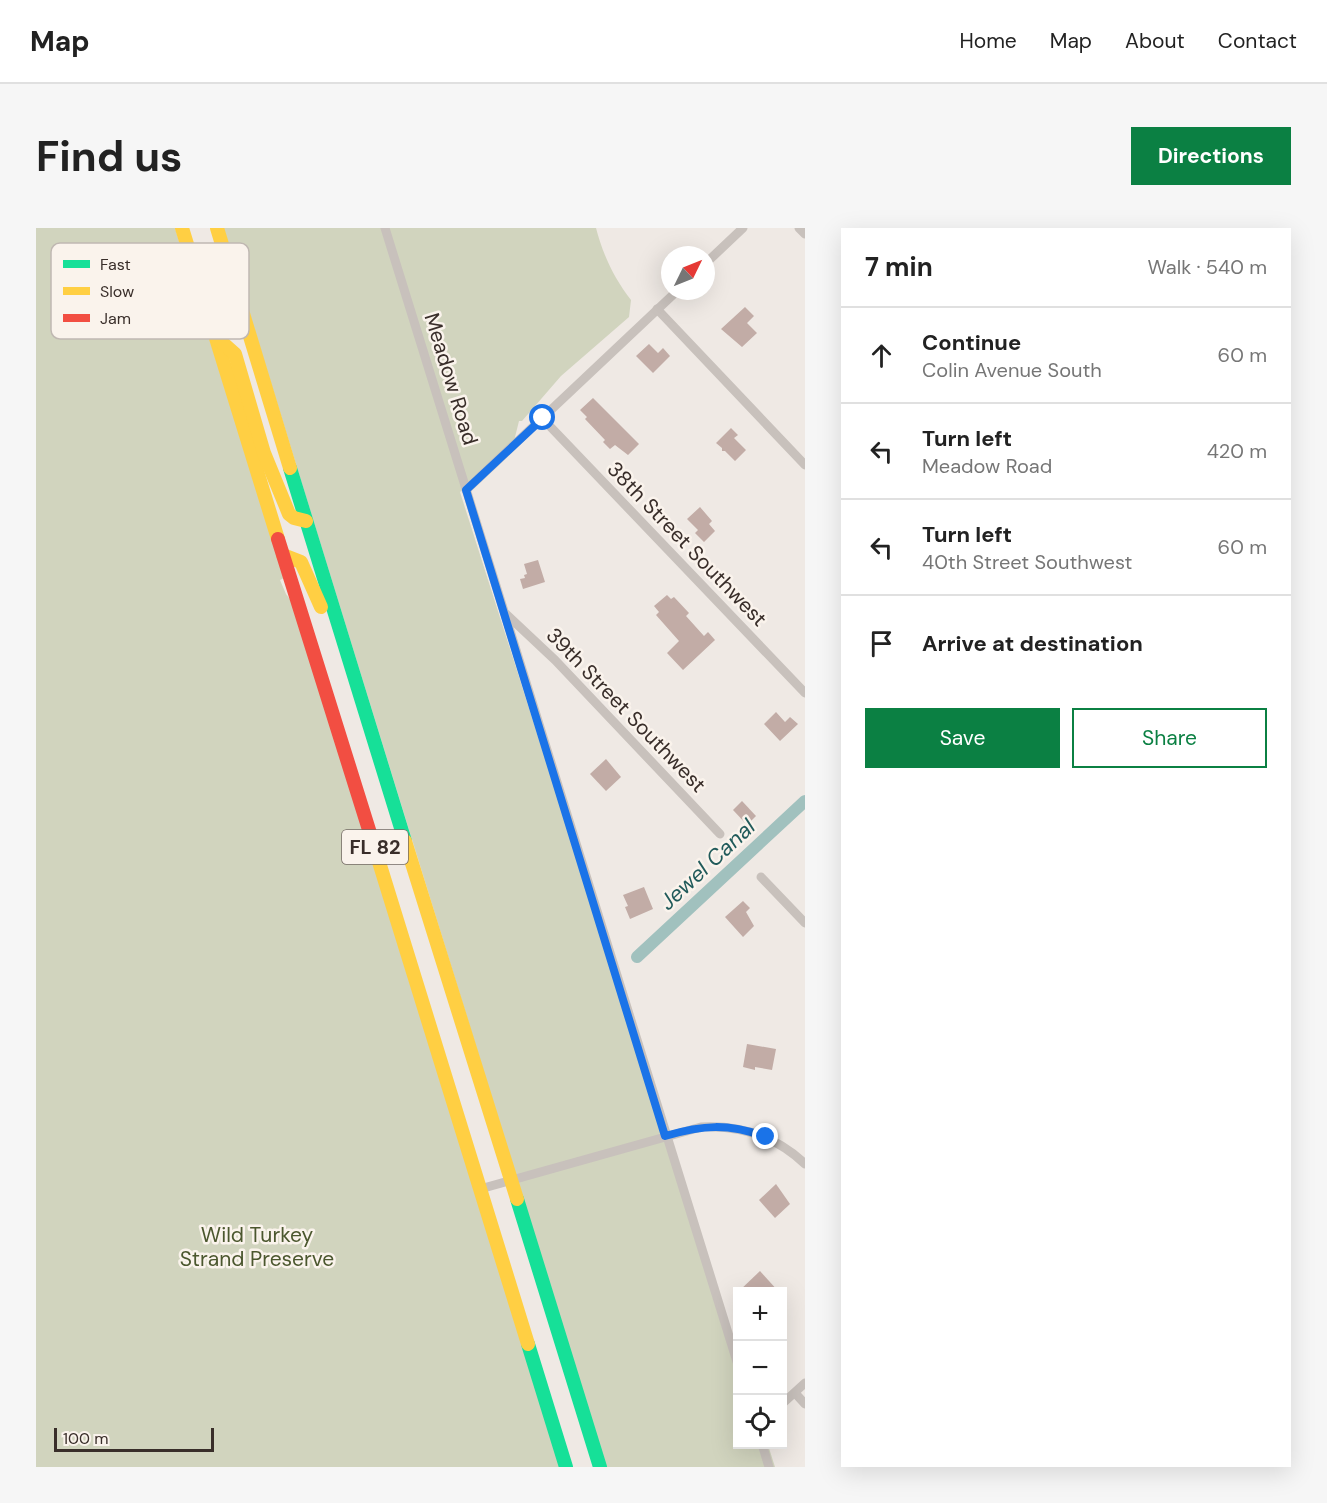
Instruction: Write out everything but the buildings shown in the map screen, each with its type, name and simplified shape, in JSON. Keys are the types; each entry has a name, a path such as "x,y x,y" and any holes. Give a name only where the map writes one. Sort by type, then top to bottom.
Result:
{"highway":[{"name":"FL 82","path":"182,228 187,243"},
{"name":"FL 82","path":"217,228 222,243"},
{"name":"FL 82","path":"249,331 600,1467"},
{"name":"FL 82","path":"216,339 566,1467"},
{"path":"217,339 235,354 264,453 289,514 294,519 306,521"},
{"path":"283,555 301,562 310,579 329,630 360,730 378,752"}],"street":[{"name":"Meadow Road","path":"385,228 733,1349"},
{"path":"715,254 743,228"},
{"path":"799,228 805,234"},
{"path":"466,490 667,300"},
{"path":"657,309 805,465"},
{"name":"38th Street Southwest","path":"543,418 805,693"},
{"name":"39th Street Southwest","path":"504,612 555,660 720,834"},
{"path":"761,877 805,923"},
{"path":"480,1189 701,1127 750,1131 779,1144 805,1164"},
{"path":"787,1400 805,1383"},
{"path":"795,1393 805,1404"},
{"path":"764,1449 769,1467"}],"green space":[{"name":"Wild Turkey Strand Preserve","path":"36,228 175,228 180,243 51,243 51,339 210,339 284,578 280,580 292,602 560,1467 36,1467"},
{"path":"223,228 596,228 610,266 631,300 629,317 561,376 522,421 519,421 513,445 460,492 733,1341 733,1449 769,1449 775,1467 606,1467 249,312 249,243 228,243"}],"waterway":[{"name":"Jewel Canal","path":"637,957 805,801"}],"traffic: fast":[{"path":"290,468 405,841"},
{"path":"517,1199 600,1467"},
{"path":"528,1344 566,1467"}],"traffic: slow":[{"path":"182,228 187,243"},
{"path":"217,228 222,243"},
{"path":"249,333 290,468"},
{"path":"216,339 278,539"},
{"path":"218,339 235,354 264,453 289,514 306,521"},
{"path":"283,555 301,562 321,607"},
{"path":"405,841 517,1199"},
{"path":"375,849 528,1344"}],"traffic: jam":[{"path":"278,539 375,849"}],"route":[{"path":"543,418 466,490 665,1136 689,1129 717,1126 750,1131 766,1137"}]}
